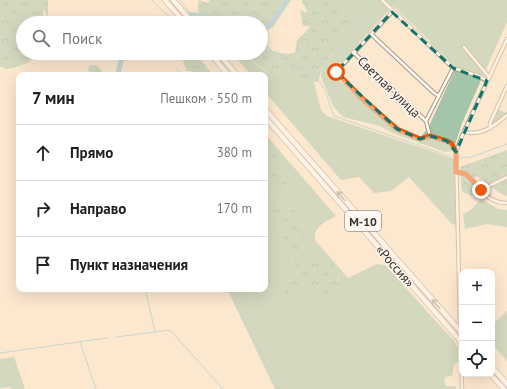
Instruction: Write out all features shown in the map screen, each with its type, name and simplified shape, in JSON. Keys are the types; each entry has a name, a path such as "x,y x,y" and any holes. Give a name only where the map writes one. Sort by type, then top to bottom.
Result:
{"highway":[{"path":"165,0 180,16"},
{"path":"173,0 187,16"},
{"path":"216,60 226,72"},
{"path":"224,60 234,72"},
{"name":"«Россия»","path":"268,112 459,329"},
{"name":"«Россия»","path":"268,120 460,341"},
{"path":"495,370 507,384"},
{"path":"493,377 504,389"}],"street":[{"path":"382,0 453,68 479,76 487,81"},
{"path":"394,12 392,12 353,52 336,72 397,129 420,139 430,136 447,141 451,143 456,152"},
{"path":"371,34 434,93 440,96"},
{"path":"460,305 456,152 507,39"},
{"path":"464,47 489,77"},
{"name":"Светлая улица","path":"353,52 426,121"},
{"path":"430,136 426,121 453,68"},
{"path":"490,128 490,122 507,86"},
{"path":"464,132 477,134 490,128 507,115"},
{"path":"456,172 466,174 494,202 507,203"},
{"path":"481,190 507,178"},
{"path":"462,377 462,389"}],"highlighted area":[{"path":"392,12 453,68 487,81 456,152 447,141 430,136 420,139 397,129 336,72"}],"green space":[{"path":"0,0 48,0 48,16 46,15 45,10 43,11 43,16 16,16 16,60 31,60 24,64 7,69 0,66"},
{"path":"199,0 207,3 210,0 284,0 268,24 268,16 212,16 198,12"},
{"path":"302,0 334,0 349,14 350,18 342,36 322,68 318,82 306,82 304,85 288,75 286,68 272,76 251,60 268,60 268,47 271,51 286,54 295,52 297,40 310,27 303,26 300,10 307,13 305,6 302,3"},
{"path":"334,0 507,0 507,22 462,123 453,151 445,152 395,134 397,131 421,140 428,138 427,136 422,136 430,124 456,67 393,6 332,74 396,131 394,134 380,126 343,117 333,106 321,77 322,68 342,36 343,8"},
{"path":"183,60 201,60 211,72 192,72 186,71"},
{"path":"238,60 251,60 266,72 248,72"},
{"path":"89,66 98,66 102,72 90,72 88,70"},
{"path":"286,68 288,75 304,85 306,82 314,82 321,110 327,116 454,159 456,225 452,224 409,177 391,191 374,193 359,177 341,180 268,95 268,73 272,76"},
{"path":"497,109 507,113 491,125"},
{"path":"268,137 336,216 318,228 315,235 315,240 348,278 377,264 385,265 454,341 458,348 458,362 454,364 452,376 446,377 444,381 446,386 456,386 456,389 275,389 228,292 268,292 268,208 279,216 281,232 298,278 284,280 302,298 303,286 311,275 314,279 337,283 339,275 321,263 309,266 297,240 307,233 294,207 285,211 272,196 269,190"},
{"path":"268,148 280,161 287,177 286,186 269,191 285,211 294,207 307,233 306,238 298,240 309,266 317,261 321,263 329,259 339,270 337,283 347,283 351,289 341,290 333,299 325,298 312,292 310,285 314,279 311,276 303,286 302,298 290,299 281,285 284,280 298,278 281,232 279,216 268,208"},
{"path":"507,150 507,196 495,190 477,176 473,179 472,196 462,192 460,167"},
{"path":"483,200 498,209 507,210 507,227 487,224 465,229 463,214 471,210 479,201"},
{"path":"507,311 507,361 495,347 495,322"},
{"path":"14,357 25,389 11,389 10,387 0,388 0,359"}],"water":[{"path":"284,0 291,0 273,27 268,30 268,24"},
{"path":"191,12 204,13 214,16 193,16 183,16"},
{"path":"118,60 124,60 121,72 116,72"}],"waterway":[{"path":"152,0 169,16"},
{"path":"180,0 191,14"},
{"path":"353,17 369,34 354,50"},
{"path":"268,30 268,46 272,51 282,55 290,65 306,69 314,75 326,92 334,116 452,157"},
{"path":"176,68 179,72"},
{"path":"458,158 472,157 507,144"},
{"path":"146,292 155,331"},
{"path":"230,292 278,389"},
{"path":"116,337 170,330 223,389"},
{"path":"0,353 107,338"},
{"path":"80,342 96,389"}],"route":[{"path":"336,72 380,115 397,129 420,139 430,136 451,143 456,152 456,172 466,174 481,190"}]}
